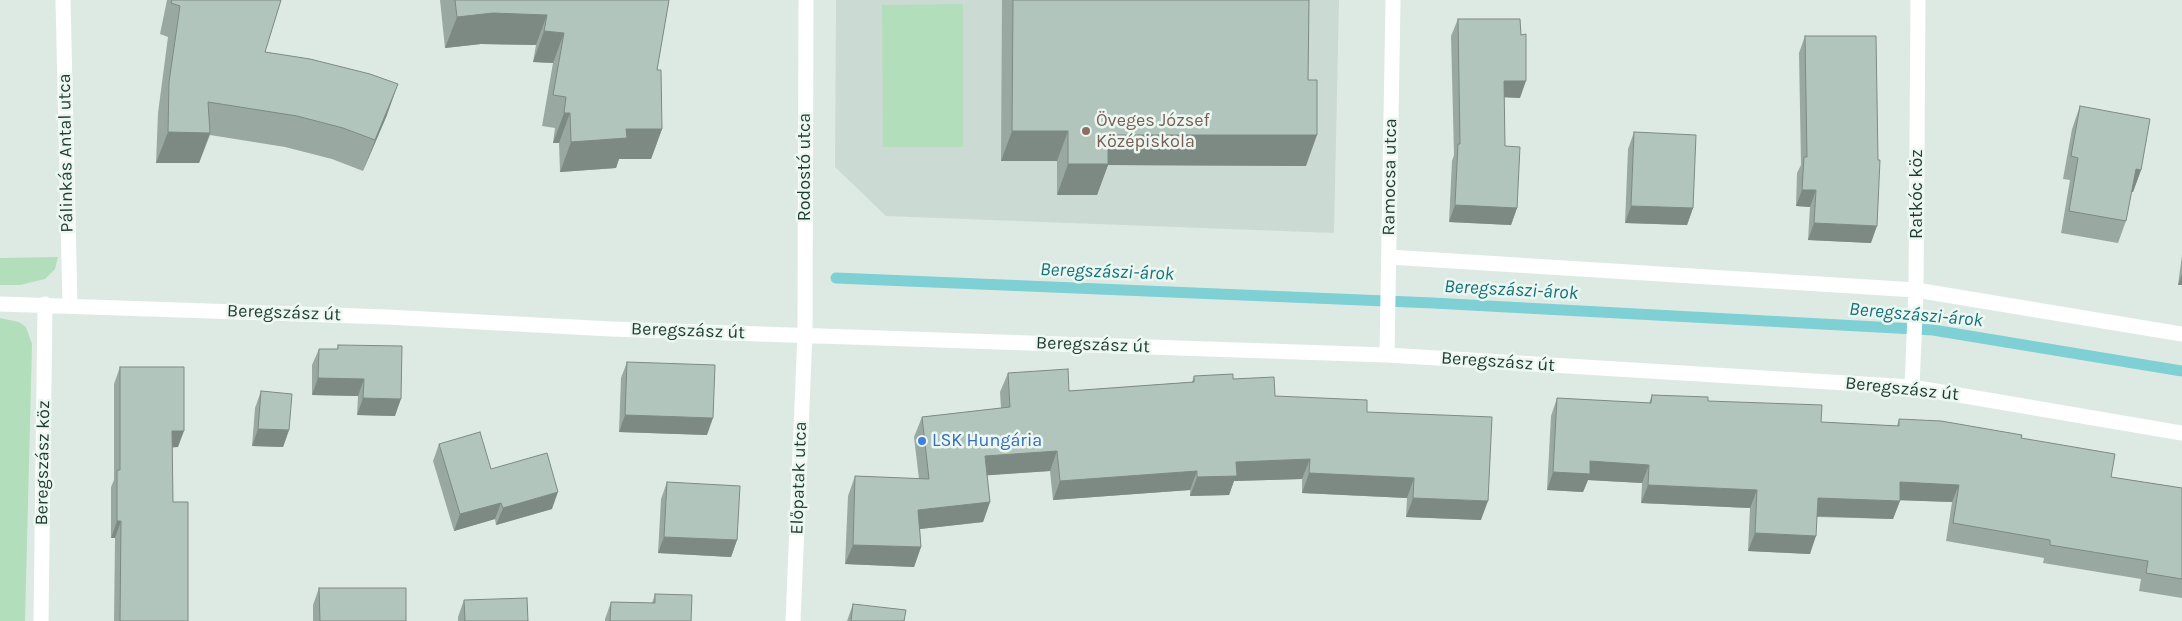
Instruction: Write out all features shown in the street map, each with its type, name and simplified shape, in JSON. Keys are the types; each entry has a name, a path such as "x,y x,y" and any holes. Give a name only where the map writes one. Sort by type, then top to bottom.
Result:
{"street":[{"name":"Pálinkás Antal utca","path":"63,0 70,305"},
{"name":"Rodostó utca","path":"804,334 806,0"},
{"name":"Ramocsa utca","path":"1387,355 1393,0"},
{"name":"Ratkóc köz","path":"1912,387 1916,290 1918,0"},
{"path":"1389,257 1916,290 2182,334"},
{"name":"Beregszász út","path":"0,304 386,317 611,329 1387,355 1912,387 2182,433"},
{"name":"Beregszász köz","path":"41,621 44,304"},
{"name":"Előpatak utca","path":"793,621 804,334"}],"shaded area":[{"name":"Öveges József Középiskola","path":"836,0 1339,0 1334,233 886,216 835,167"}],"green space":[{"path":"963,4 963,147 883,147 882,5"},
{"path":"58,257 55,269 45,279 20,285 0,285 0,258"},
{"path":"0,318 19,322 26,327 32,344 25,621 0,621"}],"building":[{"path":"172,0 281,0 265,52 310,59 370,74 398,84 375,140 343,128 297,116 208,102 210,133 168,132 169,82 180,6 171,3"},
{"path":"455,0 669,0 657,70 661,70 662,129 626,129 627,138 571,142 570,113 564,113 566,97 553,95 564,33 544,31 547,15 493,13 457,17"},
{"path":"1013,0 1309,0 1308,80 1317,80 1317,135 1108,135 1108,164 1068,164 1068,131 1012,131"},
{"path":"1458,19 1520,19 1521,35 1526,34 1526,81 1504,81 1505,146 1520,147 1517,208 1455,205 1458,144 1460,144"},
{"path":"1805,36 1876,36 1878,160 1880,160 1877,226 1814,223 1816,190 1802,190 1804,157 1807,157"},
{"path":"2080,106 2150,119 2141,170 2136,169 2126,221 2069,211 2078,158 2071,156"},
{"path":"1634,132 1696,135 1693,208 1631,206"},
{"path":"338,345 402,346 401,399 363,398 364,379 318,378 319,349 338,349"},
{"path":"627,362 715,365 713,418 625,415"},
{"path":"120,367 184,367 184,431 172,431 173,502 188,502 188,621 120,621 121,521 117,521 117,470 120,470"},
{"path":"1068,369 1069,391 1194,382 1194,376 1233,374 1233,379 1274,377 1275,396 1367,400 1367,412 1492,417 1488,501 1413,498 1414,478 1309,473 1310,459 1236,462 1237,476 1197,477 1197,471 1060,481 1057,451 985,456 990,502 918,510 921,547 853,545 855,476 929,479 922,417 1010,407 1008,373"},
{"path":"261,391 292,394 289,430 258,429"},
{"path":"1652,395 1708,397 1708,401 1822,405 1821,422 1899,426 1899,419 1941,421 2022,435 2021,438 2115,454 2111,477 2182,488 2182,579 2146,573 2148,561 2050,545 2050,540 1953,523 1959,485 1900,482 1900,501 1818,498 1816,536 1755,533 1757,490 1648,485 1649,465 1590,461 1590,474 1553,472 1557,398 1651,403"},
{"path":"480,432 491,469 547,453 558,492 503,508 501,503 460,514 439,444"},
{"path":"667,482 740,486 737,540 664,537"},
{"path":"319,588 406,588 406,621 320,621"},
{"path":"655,594 692,595 691,621 610,621 611,602 655,603"},
{"path":"527,598 528,621 465,621 464,600"},
{"path":"853,604 906,610 904,621 851,621"}],"waterway":[{"name":"Beregszászi-árok","path":"836,278 1433,303 1933,330 2182,371"}],"place":[{"name":"Öveges József Középiskola","path":"1086,131"},
{"name":"LSK Hungária","path":"922,441"}]}
